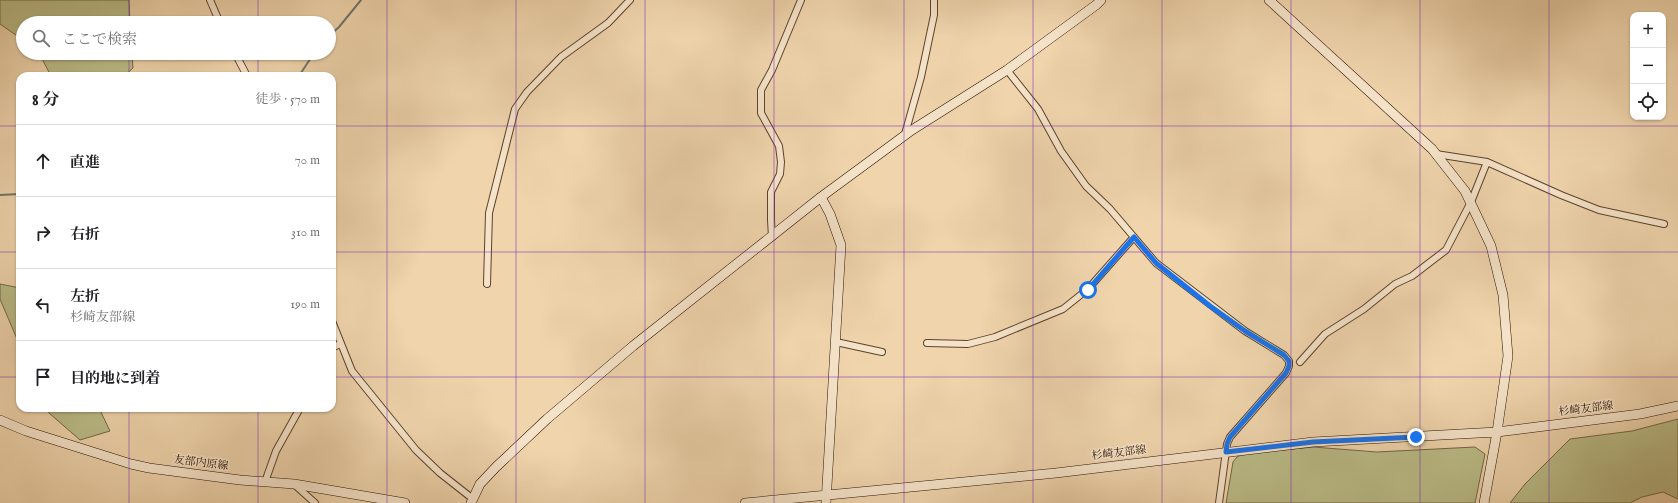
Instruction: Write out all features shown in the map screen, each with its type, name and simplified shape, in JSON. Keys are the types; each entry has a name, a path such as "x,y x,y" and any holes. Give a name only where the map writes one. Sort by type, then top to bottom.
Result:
{"street":[{"path":"210,0 217,16"},
{"path":"487,284 489,213 515,109 527,92 561,57 608,23 630,0"},
{"path":"772,237 771,192 780,174 781,162 779,146 762,113 761,90 772,70 802,0"},
{"path":"904,136 922,70 934,15 934,0"},
{"path":"336,333 352,371 416,450 472,501 485,478 547,419 633,346 821,197 904,136 1007,70 1059,33 1101,0"},
{"path":"1269,0 1436,154 1465,190 1491,246 1503,295 1508,356 1497,432 1484,503"},
{"path":"239,60 245,72"},
{"path":"1007,70 1038,109 1061,151 1086,186 1110,210 1156,263 1245,331 1284,355 1289,361 1289,366 1286,373 1230,437 1227,444 1220,503"},
{"path":"1436,154 1488,162 1561,195 1599,210 1664,224"},
{"path":"1300,362 1325,334 1364,309 1395,284 1412,276 1446,250 1488,162"},
{"path":"821,197 830,214 841,245 826,499"},
{"path":"927,343 968,344 995,337 1063,309 1088,290 1134,237"},
{"path":"836,342 882,352"},
{"path":"336,346 340,344"},
{"name":"杉崎友部線","path":"745,503 826,499 1313,442 1497,432 1640,414 1678,406"},
{"path":"265,482 276,451 298,412"},
{"name":"友部内原線","path":"0,420 26,431 131,464 165,471 294,484 405,503"},
{"path":"294,484 314,503"}],"green space":[{"path":"0,0 129,0 130,16 16,16 16,35 0,24"},
{"path":"43,60 132,60 133,68 128,72 49,72"},
{"path":"0,284 16,287 16,337 0,299"},
{"path":"101,412 110,431 80,440 49,413"},
{"path":"1678,419 1678,499 1663,492 1642,497 1630,503 1510,503 1525,484 1570,439 1632,431"},
{"path":"1313,447 1377,452 1475,447 1485,454 1475,503 1226,503 1233,462 1237,457 1243,454"}],"waterway":[{"path":"336,30 361,0"},
{"path":"302,72 309,60"},
{"path":"0,195 16,194"}],"route":[{"path":"1088,290 1134,237 1156,263 1210,306 1245,331 1284,355 1289,361 1289,366 1286,373 1230,437 1226,452 1313,442 1416,437"}]}
